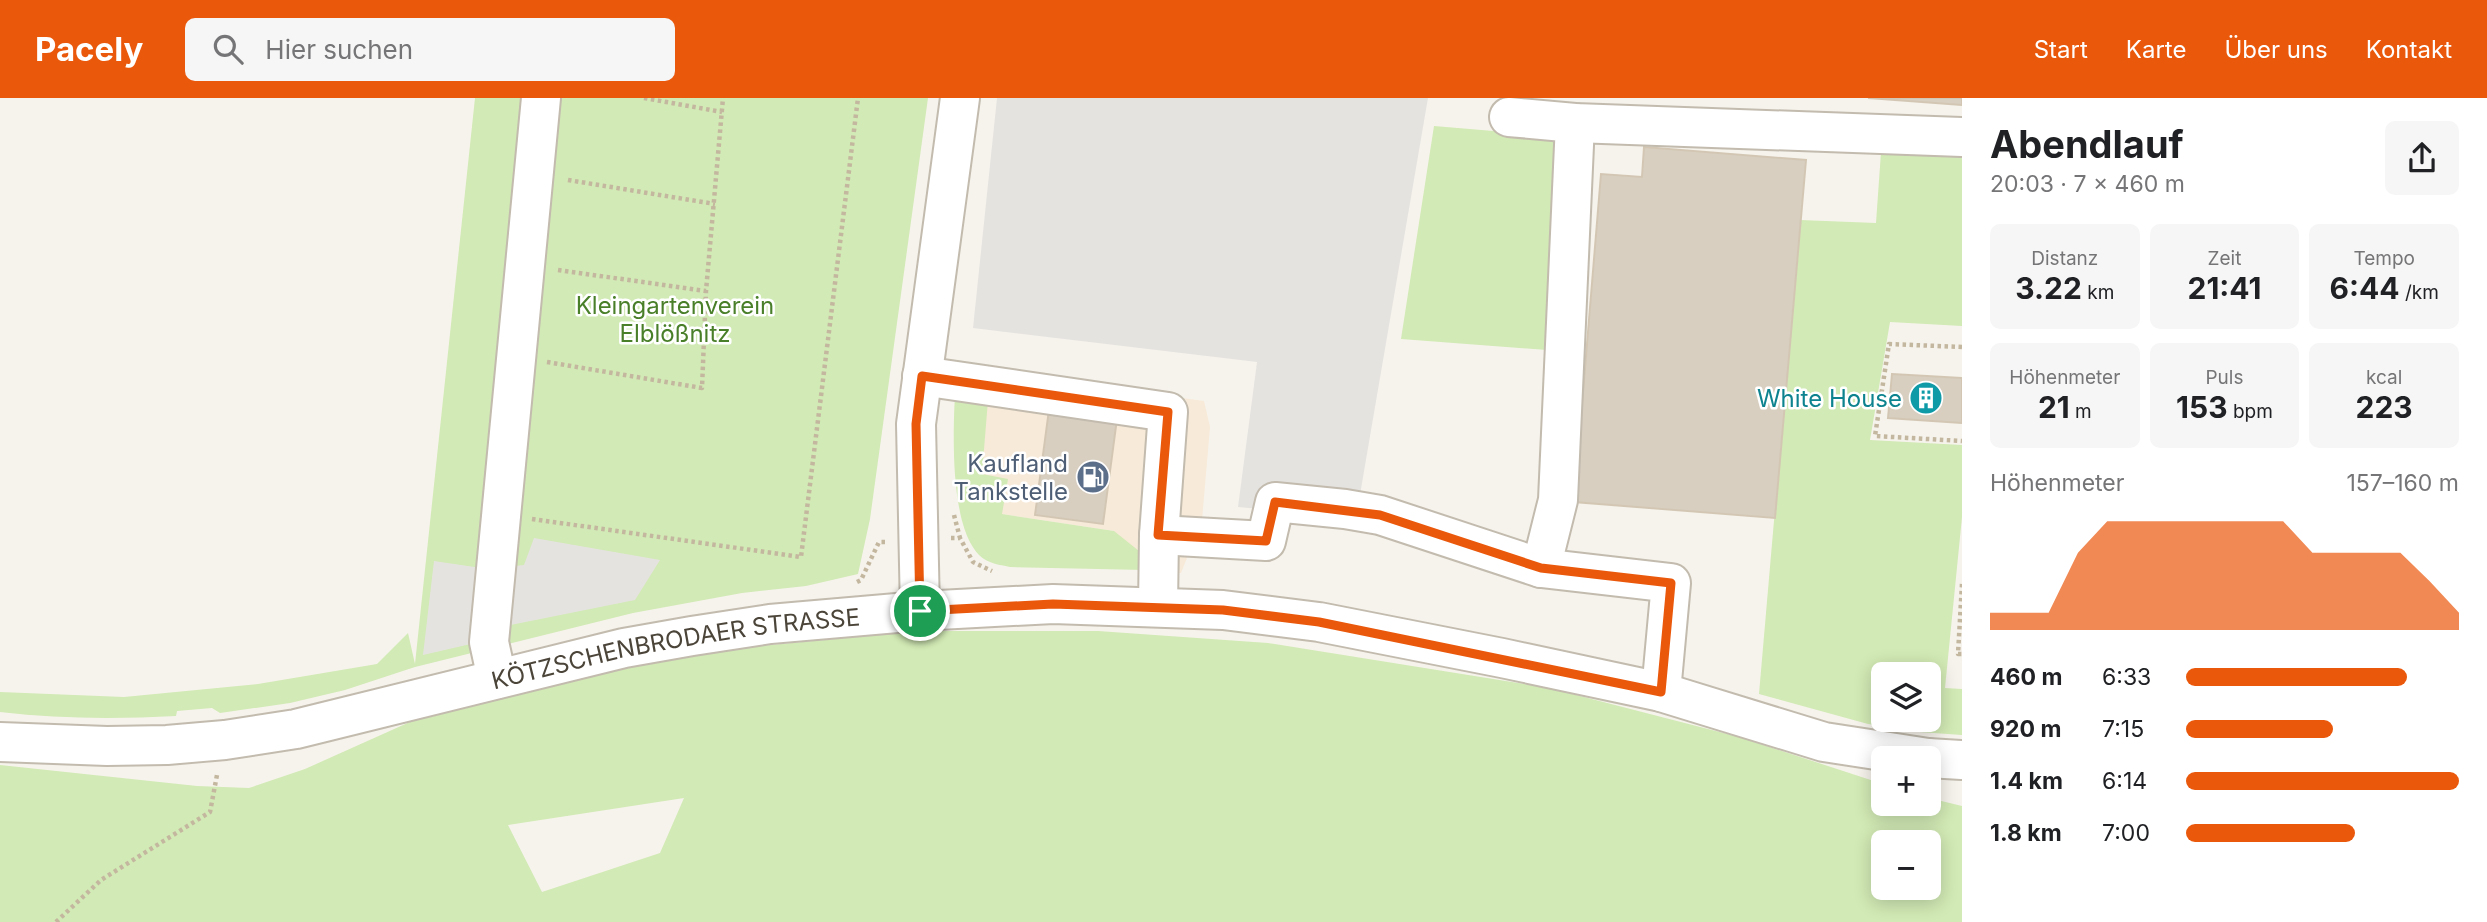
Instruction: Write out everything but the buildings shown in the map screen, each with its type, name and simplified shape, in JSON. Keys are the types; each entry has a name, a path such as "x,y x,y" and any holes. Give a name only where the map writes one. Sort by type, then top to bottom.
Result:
{"street":[{"path":"497,679 489,642 541,98"},
{"path":"920,611 916,424 960,98"},
{"path":"1509,117 1575,123 1962,137"},
{"path":"1541,568 1558,500 1575,123"},
{"path":"922,376 1168,412 1158,535 1158,607"},
{"path":"1158,535 1266,541 1275,502 1380,515 1541,568 1671,583 1661,692"},
{"name":"KÖTZSCHENBRODAER STRASSE","path":"0,742 107,746 225,740 296,729 624,648 692,636 770,624 920,611 1053,604 1223,610 1319,622 1661,692 1824,742 1871,749"},
{"name":"KÖTZSCHENBRODAER STRASSE","path":"1941,759 1962,760"}],"path":[{"path":"644,98 722,112"},
{"path":"516,357 702,388 706,291 723,98"},
{"path":"500,515 801,557 858,98"},
{"path":"534,174 715,204"},
{"path":"525,265 706,291"},
{"path":"1962,347 1889,344 1875,436 1962,441"},
{"path":"1962,584 1958,654 1962,654"},
{"path":"56,922 102,880 210,812 225,740"}],"shaded area":[{"path":"997,98 1428,98 1356,518 1238,507 1257,362 973,328"},
{"path":"959,367 1204,401 1210,427 1202,520 1181,573 1145,570 1114,531 1002,514 982,475 987,400"},
{"path":"534,538 660,560 635,600 500,627 475,643 423,655 434,561 488,569 524,565"}],"green space":[{"name":"Kleingartenverein Elblößnitz","path":"475,98 928,98 870,519 858,574 806,586 742,593 633,613 415,667 345,690 290,703 220,713 212,708 177,711 176,716 154,717 66,717 0,712 0,692 124,697 258,684 377,664 408,633 415,664"},
{"path":"1434,126 1565,137 1547,350 1401,339"},
{"path":"1882,138 1962,143 1962,326 1890,322 1870,440 1962,445 1962,517 1945,688 1962,689 1962,735 1919,732 1941,732 1941,662 1871,662 1871,724 1759,694 1800,220 1876,223"},
{"path":"955,394 988,400 982,474 1008,479 1002,514 1114,531 1144,555 1145,570 1010,567 984,559 973,547 964,529 959,507 954,457"},
{"path":"922,631 1098,631 1268,643 1549,688 1739,737 1871,780 1871,816 1941,816 1941,801 1962,806 1962,922 0,922 0,765 197,786 249,788 305,769 441,708 660,655","holes":["684,798 660,853 542,892 508,825"]}],"place":[{"name":"White House","path":"1926,398"},
{"name":"Kaufland Tankstelle","path":"1093,477"}],"route":[{"path":"922,376 1168,412 1158,535 1266,541 1275,502 1380,515 1541,568 1671,583 1661,692 1319,622 1223,610 1053,604 920,611 916,424 922,376"}]}
